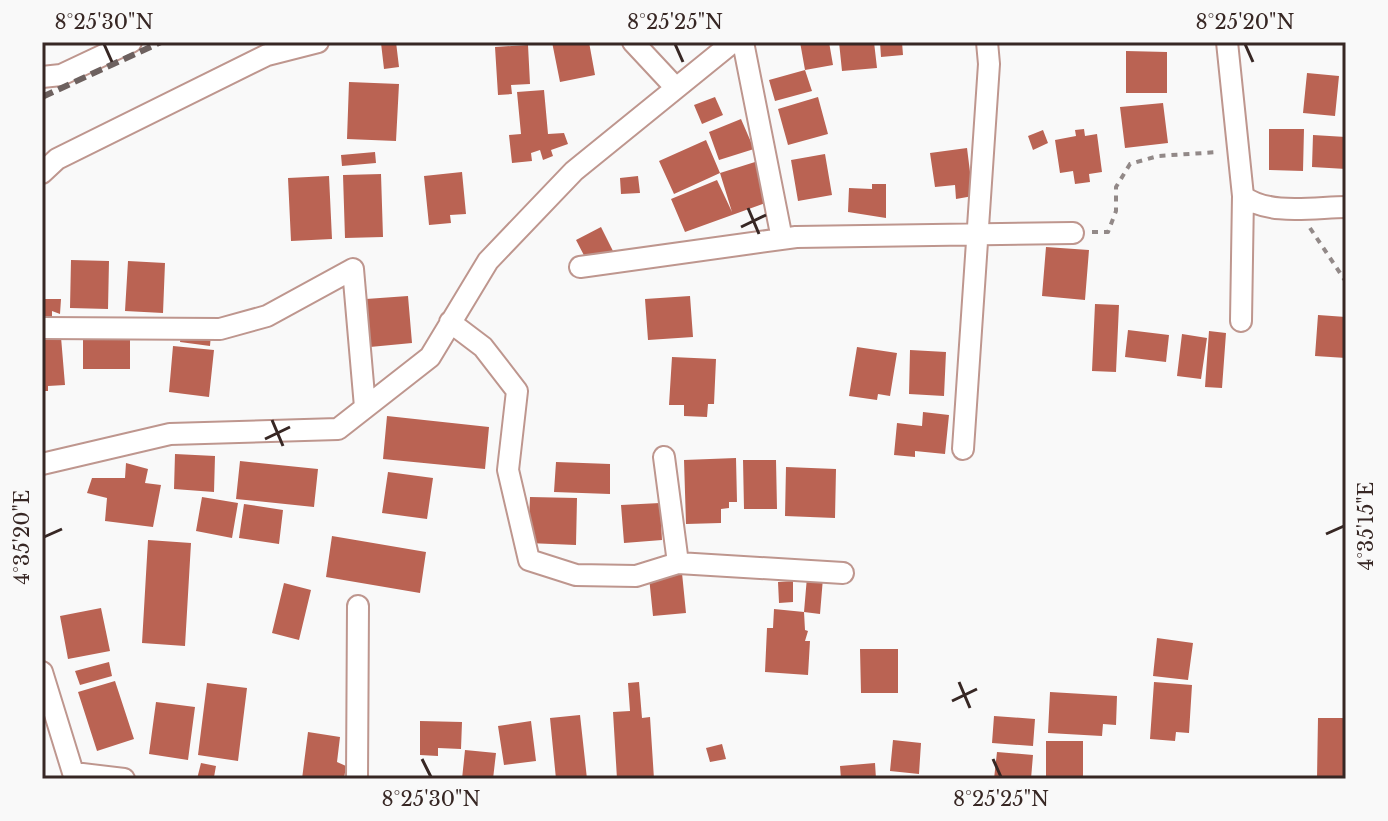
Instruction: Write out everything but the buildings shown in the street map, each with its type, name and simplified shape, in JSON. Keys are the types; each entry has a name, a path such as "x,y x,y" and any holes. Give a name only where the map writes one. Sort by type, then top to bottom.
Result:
{"street":[{"path":"42,77 61,75 131,42"},
{"path":"42,173 57,159 267,55 318,42"},
{"path":"633,42 675,87"},
{"path":"42,464 170,434 338,429 430,357 488,261 574,171 733,42"},
{"path":"743,42 782,239"},
{"path":"963,449 989,64 987,42"},
{"path":"1227,42 1243,196 1241,321"},
{"path":"1243,196 1252,204 1346,207"},
{"path":"580,267 782,239 1073,233"},
{"path":"42,328 220,329 267,316 353,269 365,407"},
{"path":"450,322 483,347 517,391 508,470 529,560 576,575 636,576 678,563 843,573"},
{"path":"664,457 678,563"},
{"path":"357,779 358,606"},
{"path":"42,672 74,776 124,779"}],"path":[{"path":"1073,233 1108,232 1116,211 1116,187 1130,164 1158,156 1237,151"},
{"path":"1294,207 1346,282"}],"railway":[{"path":"42,97 161,42"}]}
